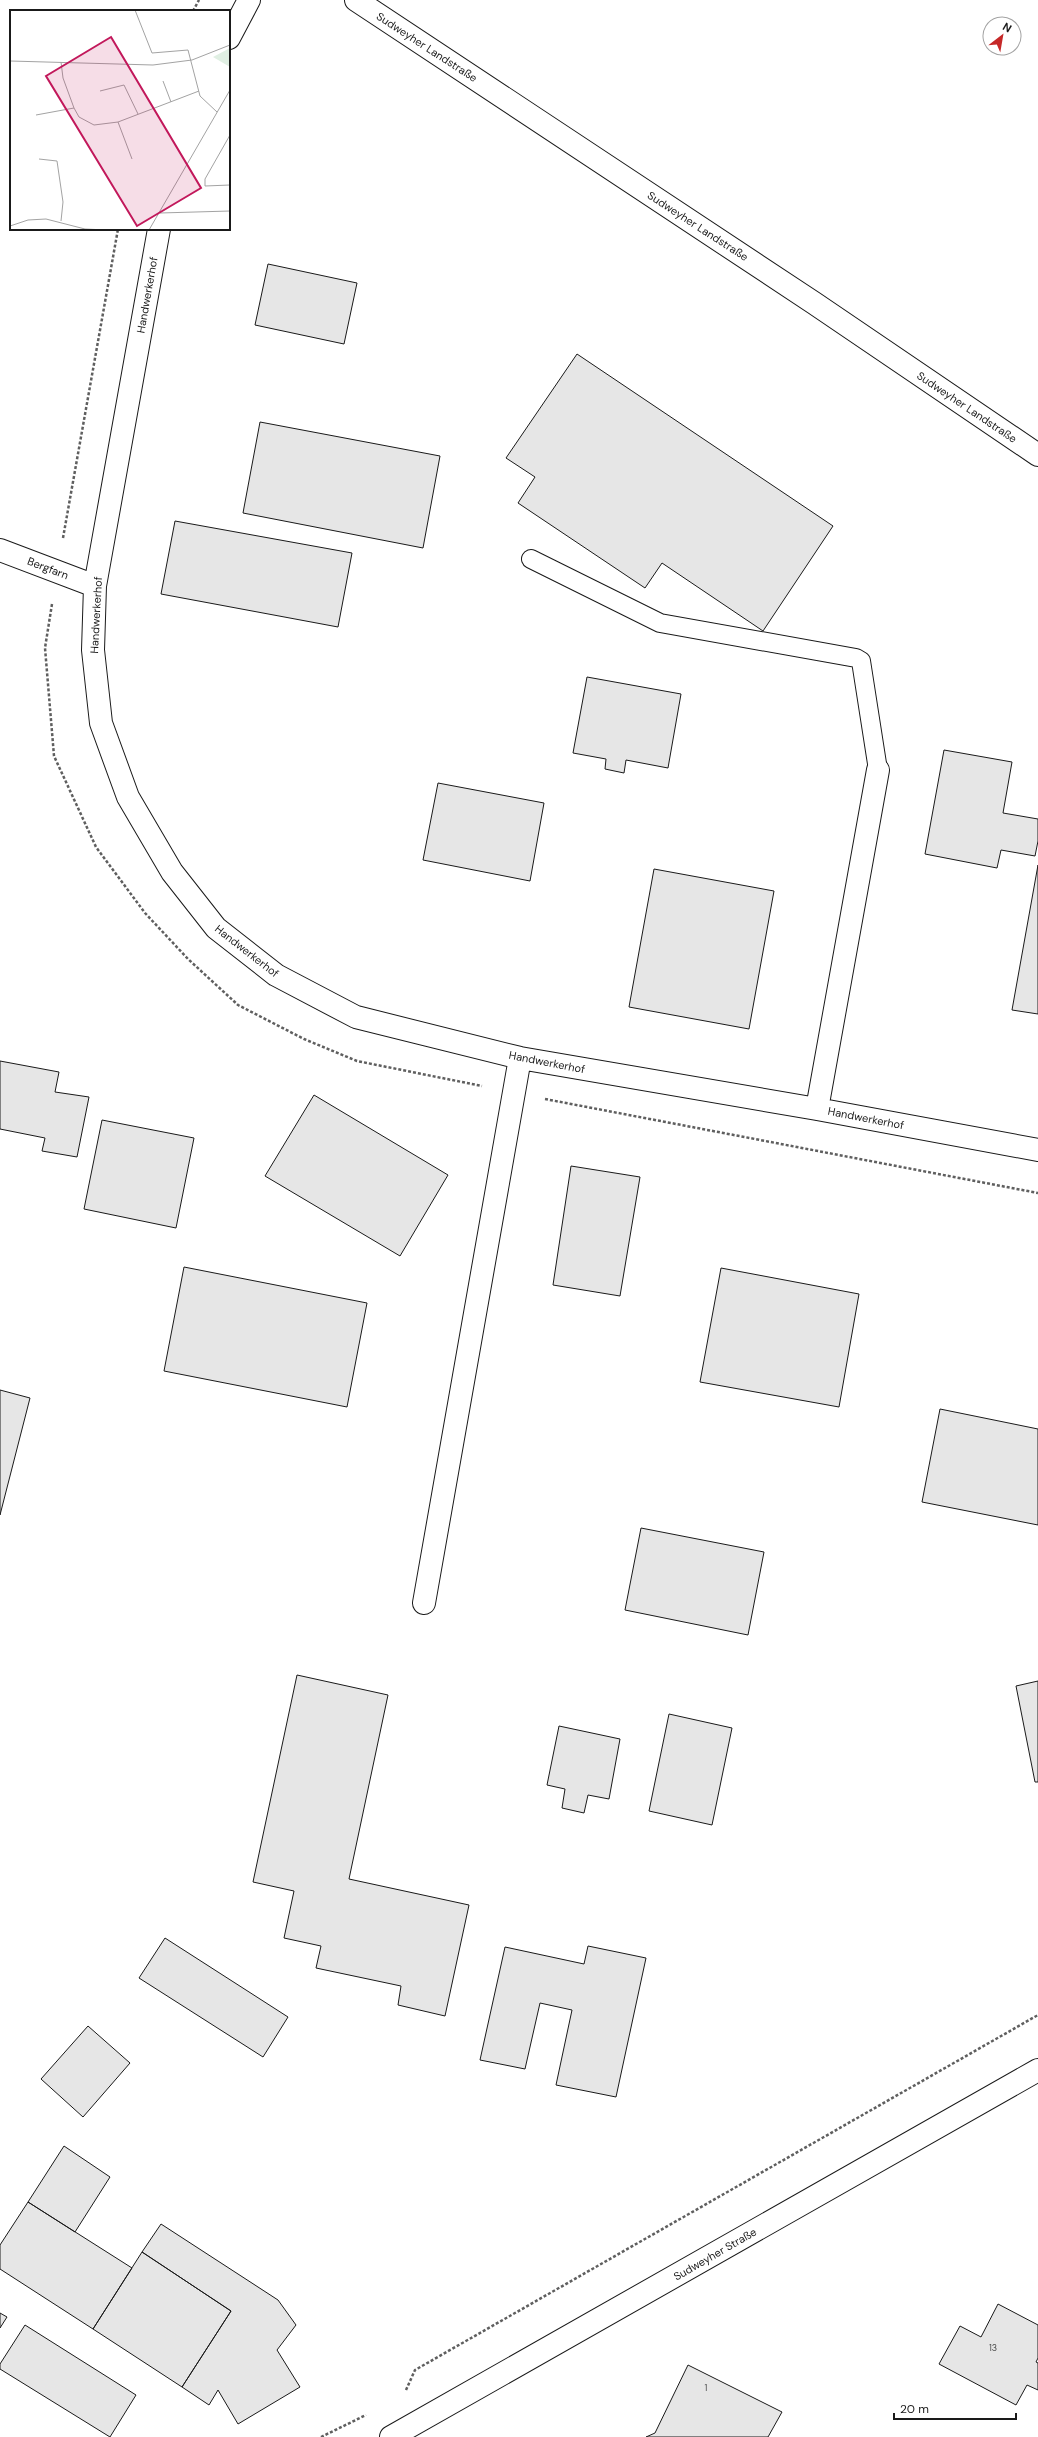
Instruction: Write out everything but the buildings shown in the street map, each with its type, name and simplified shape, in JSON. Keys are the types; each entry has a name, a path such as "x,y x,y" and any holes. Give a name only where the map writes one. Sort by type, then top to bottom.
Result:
{"street":[{"path":"230,36 248,0"},
{"name":"Sudweyher Landstraße","path":"356,0 801,294 1038,455"},
{"name":"Handwerkerhof","path":"159,230 95,586 93,650 101,723 128,797 172,872 216,928 276,975 356,1017 520,1058 817,1109 1038,1150"},
{"name":"Bergfarn","path":"0,550 95,586"},
{"path":"817,1109 878,770"},
{"path":"424,1603 520,1058"},
{"name":"Sudweyher Straße","path":"392,2437 1038,2070"}],"lane":[{"path":"531,559 660,623 856,658 861,661 878,770"}],"path":[{"path":"194,10 199,0"},
{"path":"118,230 57,572 45,648 54,756 96,847 145,913 188,959 238,1005 304,1039 357,1060 514,1093 1038,1193"},
{"path":"415,2370 1038,2015"}]}
